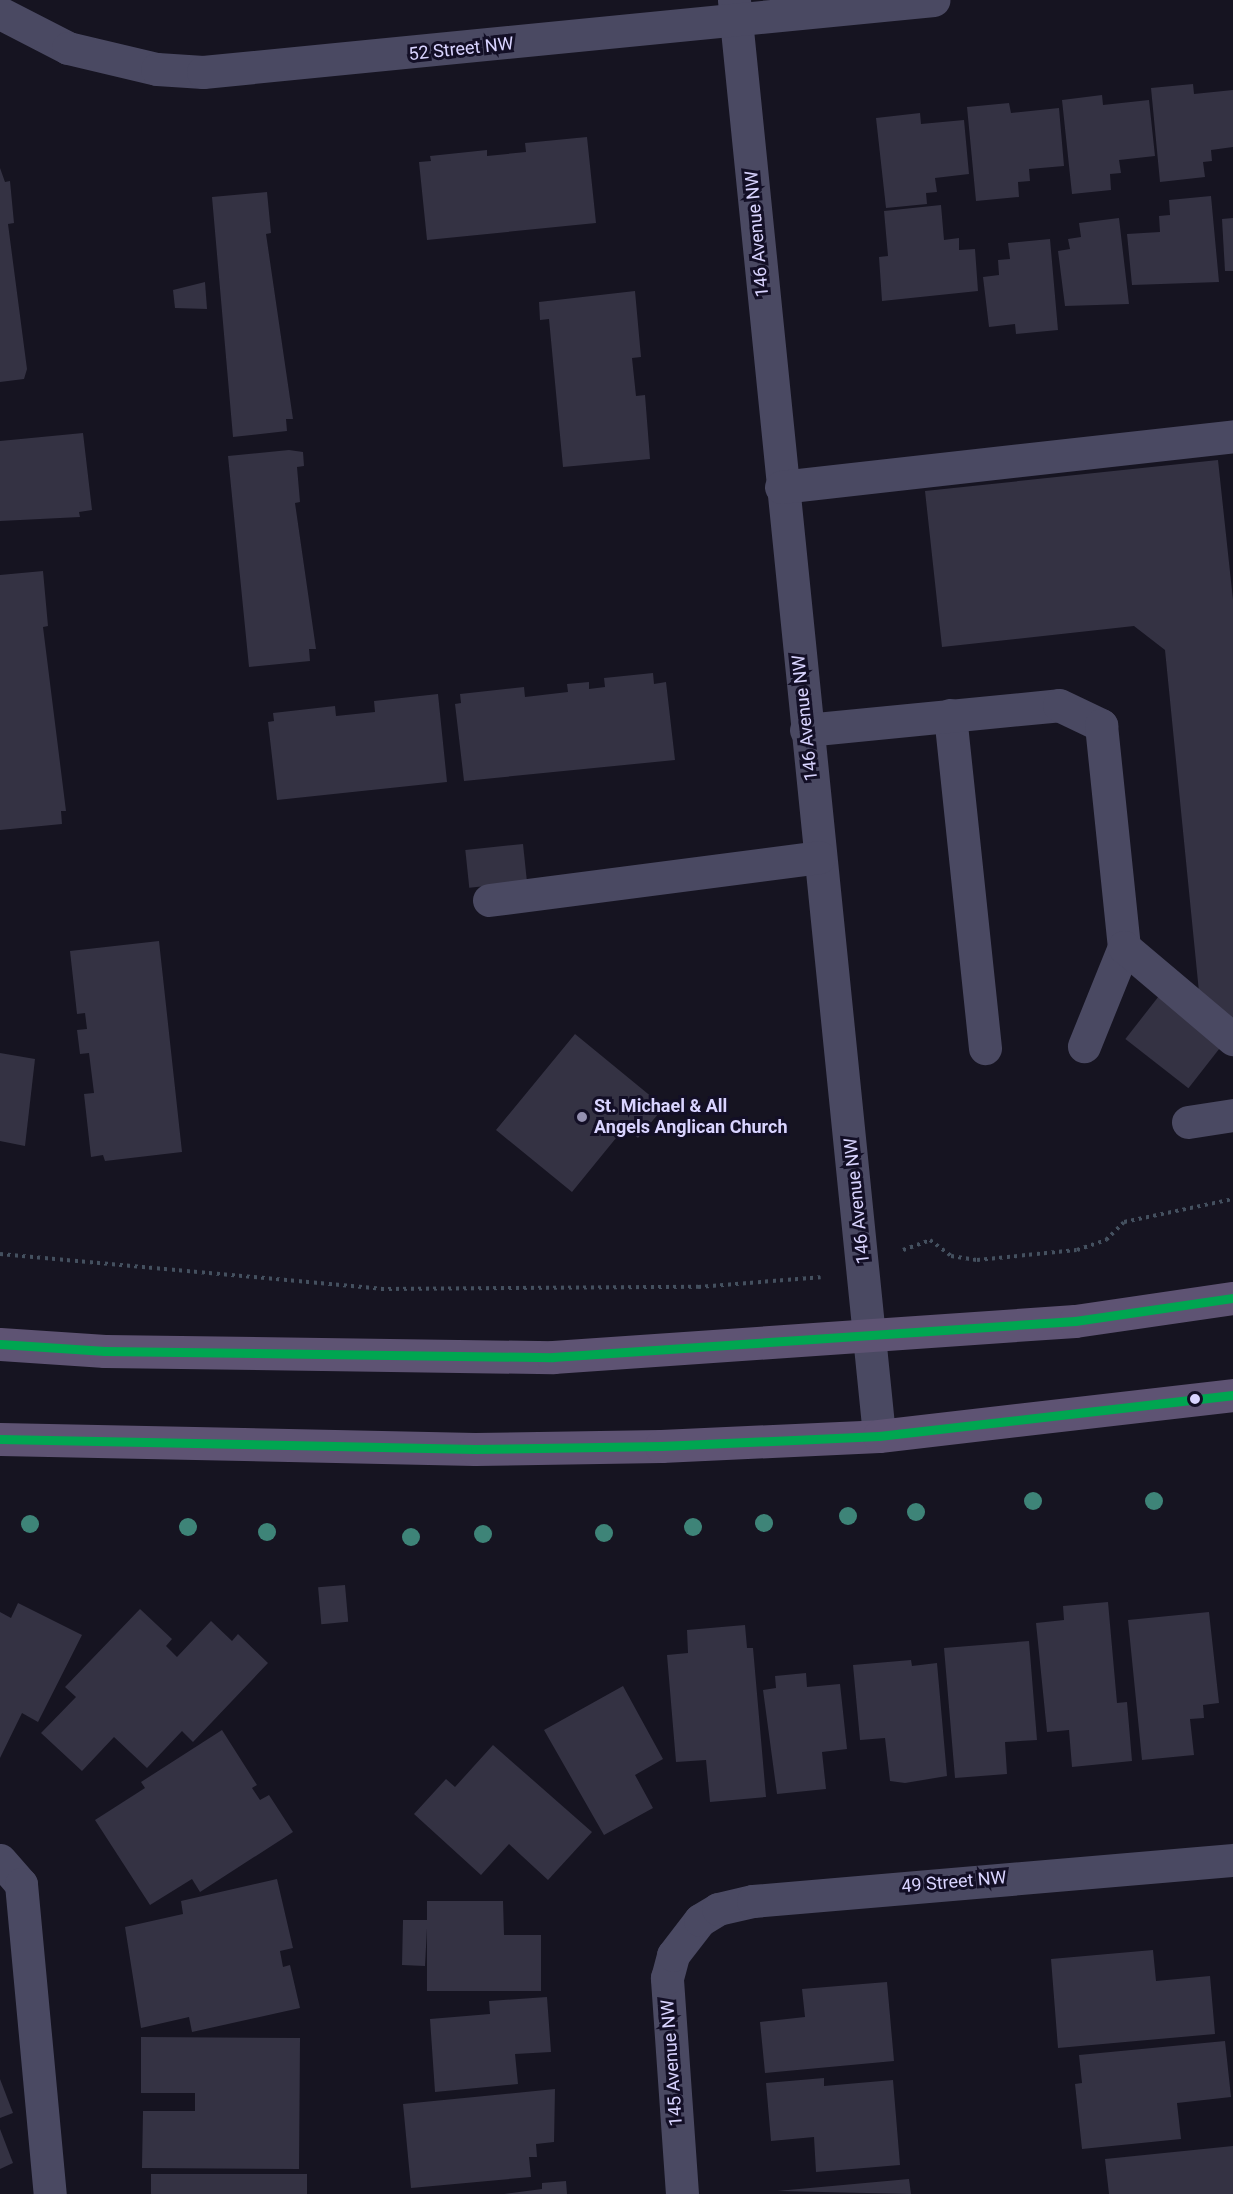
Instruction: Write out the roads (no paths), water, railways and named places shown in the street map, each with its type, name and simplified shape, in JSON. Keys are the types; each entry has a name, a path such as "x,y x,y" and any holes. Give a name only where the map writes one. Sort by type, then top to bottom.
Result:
{"main road":[{"path":"0,1344 105,1351 553,1357 871,1339 1075,1321 1233,1298"},
{"path":"0,1439 475,1449 879,1436 1233,1395"}],"street":[{"name":"52 Street NW","path":"0,13 68,48 157,69 202,72 736,11 933,0"},
{"name":"146 Avenue NW","path":"736,11 806,730 871,1339 879,1436"},
{"path":"782,487 1233,436"},
{"path":"806,730 1059,705 1101,725 1124,948 1084,1046"},
{"path":"950,715 985,1048"},
{"path":"489,900 819,857"},
{"path":"1124,948 1233,1039"},
{"path":"1188,1122 1233,1114"},
{"path":"0,1860 21,1884 50,2194"},
{"name":"49 Street NW","path":"685,1936 718,1909 753,1901 1233,1860"},
{"name":"145 Avenue NW","path":"682,2194 666,1998 673,1955 685,1936"}],"place":[{"name":"St. Michael & All Angels Anglican Church","path":"582,1117"}]}
